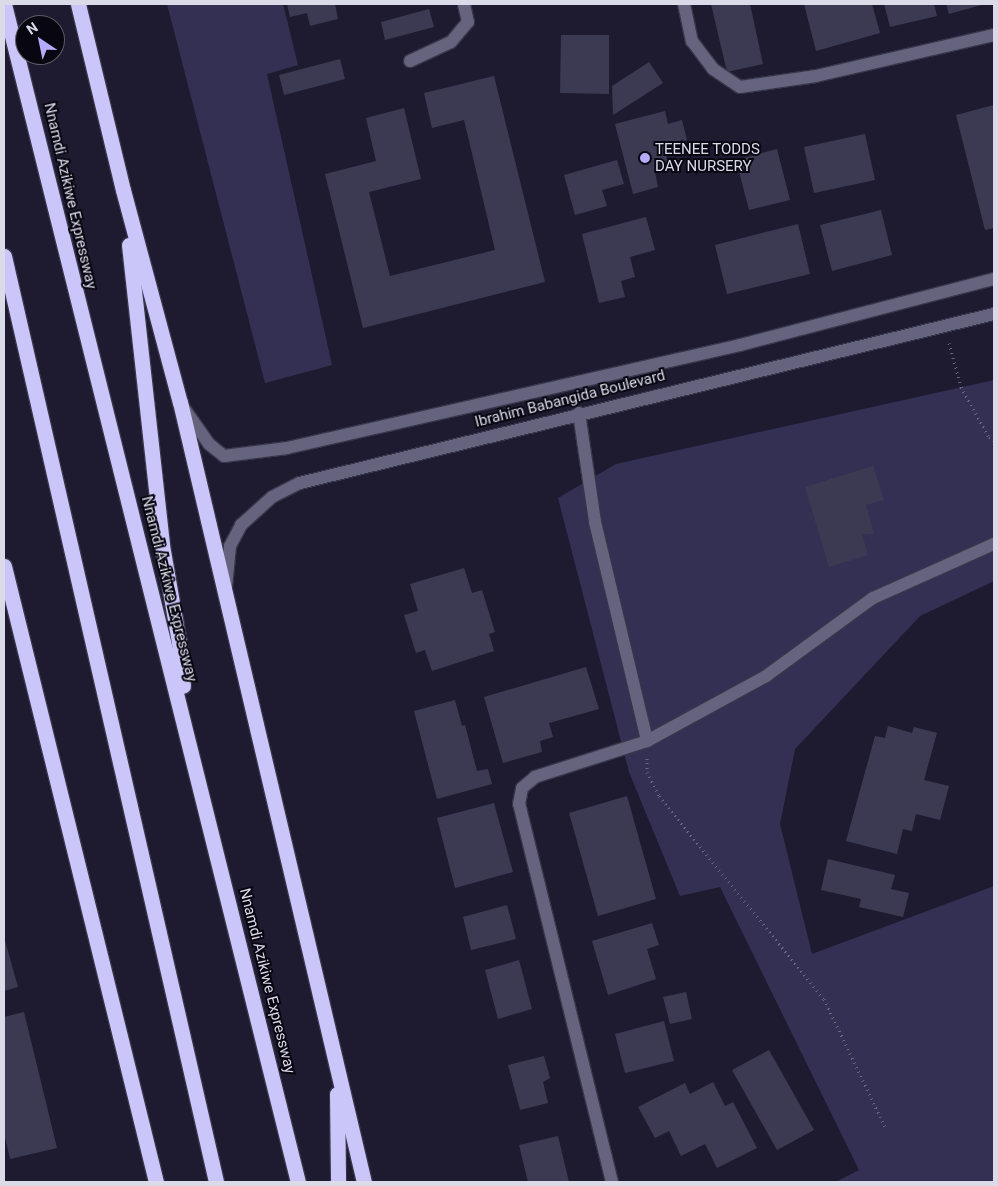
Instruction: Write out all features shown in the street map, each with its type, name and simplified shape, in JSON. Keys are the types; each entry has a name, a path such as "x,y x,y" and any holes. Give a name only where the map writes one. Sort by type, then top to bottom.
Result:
{"highway":[{"name":"Nnamdi Azikiwe Expressway","path":"4,4 101,401 187,735 298,1182"},
{"path":"74,4 86,34"},
{"path":"78,4 123,190 180,402 225,600 364,1182"},
{"path":"123,190 162,545 179,642 187,735"},
{"path":"4,256 216,1182"},
{"path":"4,566 156,1182"},
{"path":"336,1064 338,1182"}],"street":[{"path":"410,61 451,42 468,22 464,4"},
{"path":"684,4 692,41 713,69 740,87 816,76 994,35"},
{"name":"Ibrahim Babangida Boulevard","path":"180,402 209,444 224,456 252,454 740,345 994,279"},
{"name":"Ibrahim Babangida Boulevard","path":"225,600 230,546 241,525 272,497 300,483 579,412 994,314"},
{"path":"579,412 595,522 647,741"},
{"path":"612,1182 519,804 522,788 535,777 647,741 766,676 873,598 994,544"}],"path":[{"path":"944,325 961,387 989,437 994,440"},
{"path":"647,741 648,772 659,796 824,999 886,1130"}],"shaded area":[{"path":"167,4 283,4 298,65 267,74 332,365 265,383"},
{"path":"994,380 994,581 920,616 795,749 780,824 812,954 994,886 994,1182 836,1182 859,1170 720,887 680,896 629,772 558,498 616,464"}],"building":[{"path":"287,4 335,4 338,19 310,26 307,13 290,17"},
{"path":"711,4 750,4 763,64 727,72"},
{"path":"804,4 872,4 880,33 816,51"},
{"path":"884,4 934,4 937,16 890,27"},
{"path":"946,4 985,4 949,14"},
{"path":"429,9 434,27 385,40 381,22"},
{"path":"561,35 609,35 609,94 560,93"},
{"path":"340,59 345,79 284,95 279,75"},
{"path":"649,62 663,83 613,115 612,86"},
{"path":"494,76 545,282 363,328 325,174 376,161 366,118 404,108 421,179 369,192 390,276 495,250 464,120 432,128 424,93"},
{"path":"994,105 994,228 985,230 956,115"},
{"name":"TEENEE TODDS DAY NURSERY","path":"665,111 668,124 682,120 687,140 664,147 669,168 655,172 658,187 633,194 615,124"},
{"path":"865,134 875,180 814,193 804,147"},
{"path":"777,149 790,200 749,210 736,160"},
{"path":"617,160 624,184 602,190 607,206 575,215 564,175"},
{"path":"881,210 892,255 832,271 820,225"},
{"path":"646,217 655,250 630,257 635,277 621,281 625,297 599,303 582,234"},
{"path":"798,224 810,274 727,294 715,245"},
{"path":"873,466 884,500 866,505 874,534 862,534 868,555 829,567 805,487"},
{"path":"464,568 472,593 482,590 495,632 489,634 494,651 432,671 425,650 416,653 404,615 418,611 410,584"},
{"path":"586,667 599,709 549,723 553,737 540,741 542,752 503,763 484,697"},
{"path":"455,700 462,726 465,725 477,771 488,769 492,784 437,799 414,711"},
{"path":"888,726 912,733 914,727 937,733 924,780 949,786 940,820 916,814 912,831 903,829 897,854 846,841 875,736 885,738"},
{"path":"627,796 656,899 598,916 569,813"},
{"path":"494,803 513,872 455,888 437,818"},
{"path":"828,859 895,875 891,889 909,893 903,917 859,907 861,899 821,890"},
{"path":"507,905 516,939 471,950 463,917"},
{"path":"652,923 659,945 647,949 656,979 608,995 592,941"},
{"path":"4,937 18,987 4,991"},
{"path":"519,960 532,1009 498,1019 485,970"},
{"path":"686,992 692,1019 670,1024 663,997"},
{"path":"24,1012 57,1148 10,1159 4,1133 4,1017"},
{"path":"664,1021 674,1061 625,1073 615,1034"},
{"path":"769,1050 814,1130 777,1150 732,1070"},
{"path":"544,1056 550,1078 543,1082 548,1103 520,1110 508,1065"},
{"path":"713,1082 725,1106 733,1102 757,1148 717,1168 705,1144 681,1156 669,1131 655,1138 638,1107 685,1083 690,1094"},
{"path":"558,1136 569,1182 528,1182 519,1145"}],"place":[{"name":"TEENEE TODDS DAY NURSERY","path":"645,158"}]}
